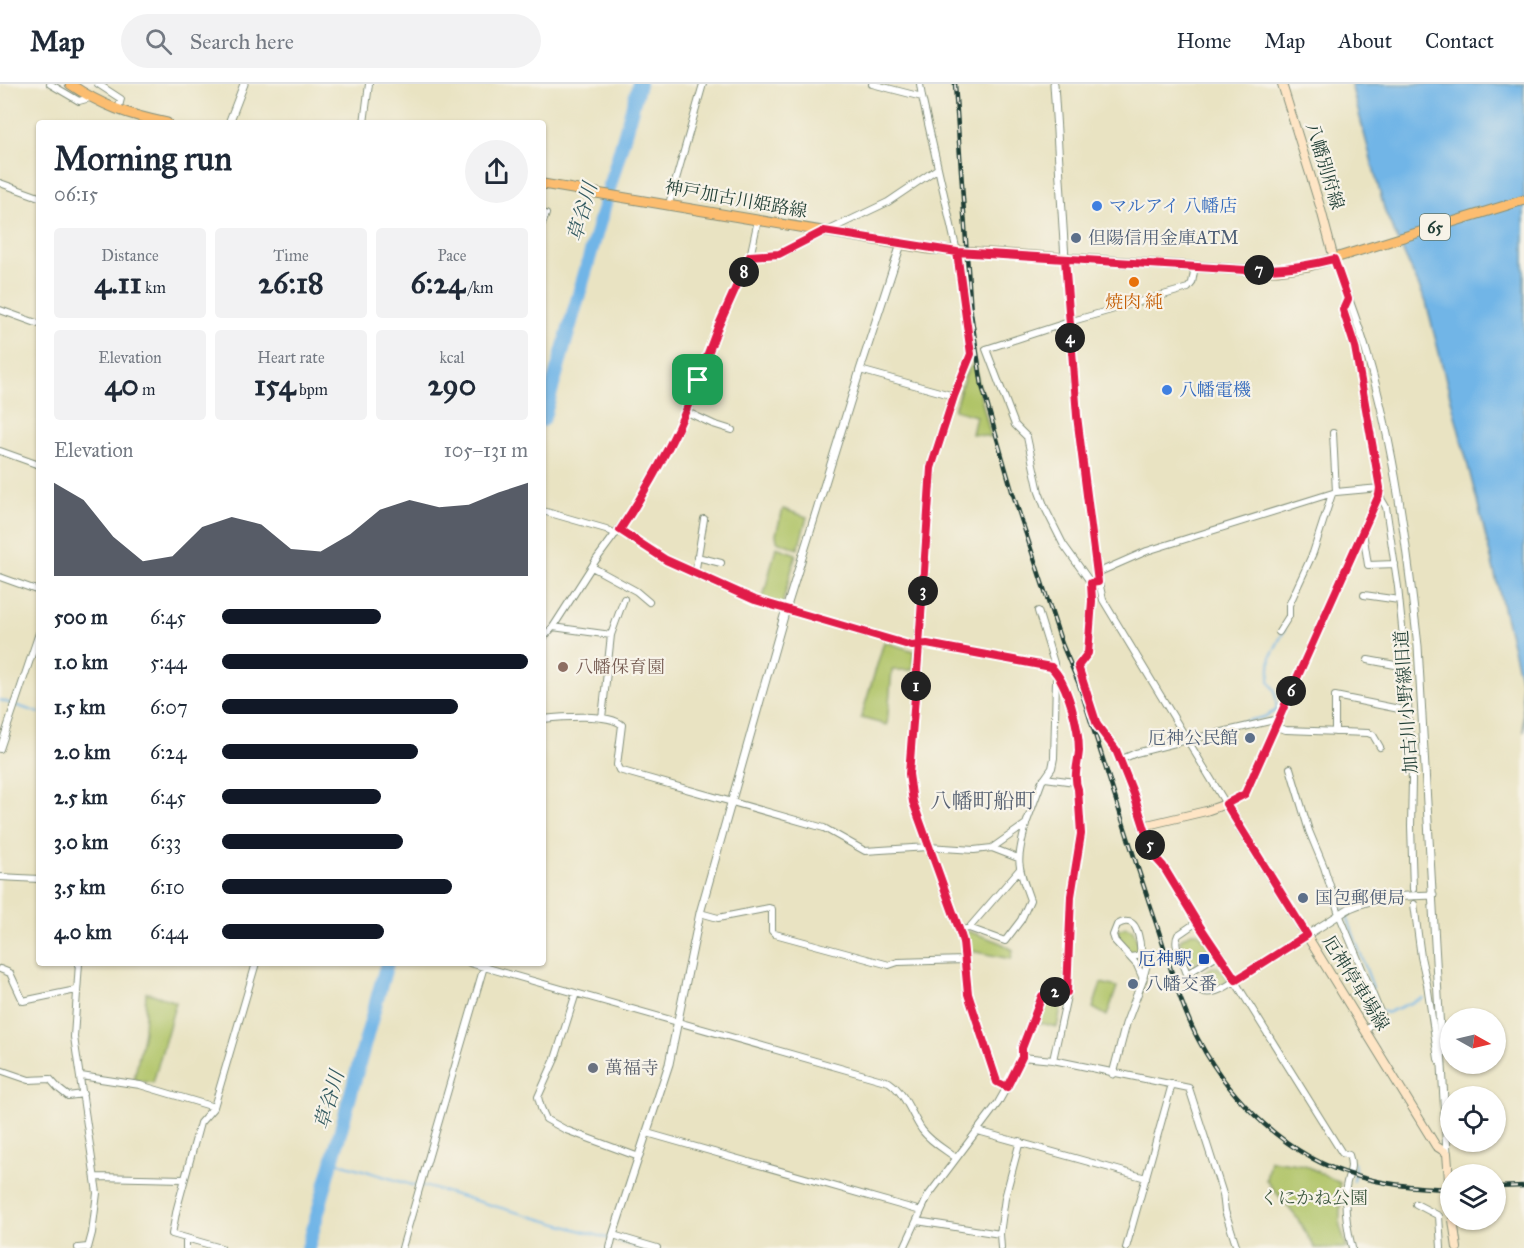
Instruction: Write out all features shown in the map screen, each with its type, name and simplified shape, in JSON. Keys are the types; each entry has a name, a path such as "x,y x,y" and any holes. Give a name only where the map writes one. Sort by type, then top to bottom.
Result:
{"main road":[{"path":"70,84 90,98 118,110 156,120"},
{"name":"八幡別府線","path":"1282,84 1334,259"},
{"name":"神戸加古川姫路線","path":"546,185 957,252 1277,270 1309,266 1334,259 1524,200"},
{"path":"1143,826 1226,804"},
{"name":"厄神停車場線","path":"1226,804 1436,1146 1447,1153"},
{"path":"1447,1153 1448,1164"},
{"path":"1454,1230 1457,1248"}],"street":[{"path":"50,84 80,101 90,98"},
{"path":"98,84 121,99 118,110"},
{"path":"230,120 244,84"},
{"path":"364,120 369,84"},
{"path":"669,204 703,84"},
{"path":"872,84 922,97"},
{"path":"920,84 937,170 957,252 971,354 954,396 931,468 909,774 914,806 959,930 968,994 997,1082 1007,1087"},
{"path":"1054,84 1077,416 1098,582 1103,600 1226,804 1245,794 1379,491"},
{"path":"750,256 779,254 888,202 937,170"},
{"path":"0,183 36,196"},
{"path":"546,635 618,532 687,411 718,327 750,256 758,220"},
{"path":"610,1248 669,1064 693,940 786,610 901,244"},
{"name":"加古川小野線旧道","path":"1334,259 1367,353 1384,425 1409,567 1418,646 1440,1013"},
{"path":"1195,266 1192,283 1188,288 1069,322 986,350 1015,425 1027,437 1037,484 1045,508 1063,543 1091,583 1088,653 1078,666 1097,725 1116,750 1134,795 1153,855 1163,866 1236,980 1342,1153 1349,1155 1352,1165 1346,1186 1346,1223 1352,1248"},
{"path":"1348,299 1343,310 1355,347 1379,491 1386,507 1399,600 1409,711 1413,889"},
{"path":"0,310 36,323"},
{"path":"860,370 954,396"},
{"path":"687,411 713,424 732,430"},
{"path":"1279,632 1289,616 1289,604 1312,553 1334,493 1333,433"},
{"path":"0,451 36,464"},
{"path":"1097,573 1147,551 1334,493 1379,491"},
{"path":"546,512 618,532 666,560 755,600 786,610 912,646 927,644 1051,667 1054,670 1060,677 1078,738 1079,751 1075,782 1078,789 1081,834 1071,896 1067,992 1053,1060"},
{"path":"695,573 704,519"},
{"path":"1362,531 1368,565 1395,564"},
{"path":"697,557 721,563"},
{"path":"592,567 636,591 649,602"},
{"path":"0,577 36,590"},
{"path":"1091,583 1098,582"},
{"path":"1364,595 1399,600"},
{"path":"602,718 611,635 618,607 624,599"},
{"path":"1038,611 1054,663 1054,670"},
{"path":"553,627 611,635"},
{"path":"0,748 36,642"},
{"path":"1368,660 1406,667"},
{"path":"969,927 1005,941 1021,920 1030,900 1019,870 1018,858 1026,824 1041,781 1053,764 1056,680 1060,677"},
{"path":"1335,732 1335,696 1409,711"},
{"path":"1054,710 1070,707"},
{"path":"546,719 616,720 622,724 616,765 619,770 824,828 866,850 928,847 974,850 992,848 1018,858"},
{"path":"1120,760 1136,753 1278,719"},
{"path":"1275,727 1286,730 1371,734 1380,747"},
{"path":"1290,768 1309,831 1381,1014 1366,1031"},
{"path":"1045,778 1075,782"},
{"path":"992,848 1026,824"},
{"path":"959,930 969,927 977,920 1019,870"},
{"path":"0,877 36,879"},
{"path":"1197,922 1178,935 1176,939 1187,974 1197,989 1209,993 1221,991 1340,914 1363,902 1433,895"},
{"path":"1414,904 1440,1061"},
{"path":"700,914 718,918 769,908 772,909 772,931 775,934 889,965 898,962 965,960"},
{"path":"1113,1074 1126,1024 1143,979 1147,964 1134,924 1130,921 1118,925 1113,935 1115,940 1130,957 1143,979"},
{"path":"1130,957 1140,954 1141,945"},
{"path":"1187,974 1219,954"},
{"path":"78,1248 88,1248 97,1194 74,1037 79,966"},
{"path":"221,1248 172,1234 184,1179 200,1123 214,1107 255,966"},
{"path":"402,1248 484,966"},
{"path":"487,966 889,1082 906,1100 930,1139 956,1158"},
{"path":"0,969 10,973 23,1001 76,990"},
{"path":"904,1248 928,1196 978,1131 1007,1087 1022,1057 1022,1048 1042,996 1052,992 1067,992"},
{"path":"576,993 555,1059 538,1097 541,1108 546,1119 566,1130 639,1157"},
{"path":"1022,1057 1053,1060 1189,1088 1223,1194 1237,1248"},
{"path":"0,1070 29,1080 50,1079 68,1096 83,1094"},
{"name":"加古川小野線旧道","path":"1443,1074 1447,1153"},
{"path":"81,1076 140,1085 214,1107"},
{"path":"1126,1248 1172,1084"},
{"path":"978,1131 1146,1178"},
{"path":"647,1133 921,1211"},
{"path":"1001,1248 1000,1234 1005,1198 1020,1142"},
{"path":"96,1177 184,1179"},
{"path":"1416,1204 1439,1216 1442,1248"},
{"path":"917,1221 1000,1234"},
{"path":"613,1235 657,1248"},
{"path":"186,1238 186,1248"}],"green space":[{"path":"975,361 980,394 991,437 972,434 976,416 954,410 965,375"},
{"path":"783,509 807,517 798,549 777,541 776,534"},
{"path":"776,547 796,554 782,605 763,598"},
{"path":"884,642 914,651 912,670 892,670 887,725 861,718"},
{"path":"1126,927 1133,930 1139,946 1135,954 1130,953 1118,938 1118,930"},
{"path":"967,931 997,941 1013,950 1011,959 967,950 965,933"},
{"path":"1192,932 1197,932 1203,939 1209,953 1191,967 1180,942"},
{"path":"1212,967 1218,967 1227,977 1227,981 1218,987 1203,986 1198,981 1199,975"},
{"path":"1101,983 1117,987 1107,1016 1093,1008"},
{"path":"146,992 176,1002 153,1083 134,1080 144,1031"},
{"path":"1059,992 1059,997 1063,998 1057,1027 1036,1022 1044,997"},
{"name":"くにかね公園","path":"1270,1160 1305,1165 1340,1183 1340,1226 1347,1248 1315,1248 1297,1218 1266,1180"}],"water":[{"path":"1351,84 1524,84 1524,732 1521,682 1426,302 1385,212"}],"waterway":[{"name":"草谷川","path":"546,410 639,84"},
{"path":"1234,724 1264,717 1277,710 1275,691 1269,681 1271,656 1285,629"},
{"path":"0,700 36,712"},
{"path":"1338,892 1373,988"},
{"name":"草谷川","path":"308,1248 386,966"},
{"path":"1382,1010 1386,1013 1423,998"},
{"path":"333,1161 642,1248"},
{"path":"1353,1181 1354,1162"}],"railway":[{"path":"955,84 971,313 982,386 1012,491 1062,644 1079,684 1174,980 1192,1027 1212,1063 1245,1105 1264,1124 1308,1156 1331,1167 1379,1182 1440,1189"},
{"path":"1506,1187 1524,1186"}],"place":[{"name":"マルアイ 八幡店","path":"1097,206"},
{"name":"但陽信用金庫ATM","path":"1076,238"},
{"name":"焼肉 純","path":"1134,282"},
{"name":"八幡電機","path":"1167,390"},
{"name":"八幡保育園","path":"563,667"},
{"name":"厄神公民館","path":"1250,738"},
{"name":"国包郵便局","path":"1303,898"},
{"name":"厄神駅","path":"1204,959"},
{"name":"八幡交番","path":"1133,984"},
{"name":"萬福寺","path":"593,1068"}],"district":[{"name":"八幡町船町","path":"983,801"}],"route":[{"path":"698,380 687,411 620,530 666,560 755,600 912,646 919,645 909,774 913,802 963,942 968,994 997,1082 1007,1087 1022,1057 1022,1048 1042,996 1052,992 1067,992 1071,896 1081,834 1078,789 1075,782 1079,751 1078,738 1068,697 1060,676 1051,667 927,644 919,645 931,468 954,396 971,354 957,252 1065,259 1077,416 1098,582 1091,583 1088,653 1078,666 1097,725 1116,750 1134,795 1153,855 1163,866 1236,980 1307,935 1226,804 1245,794 1379,495 1380,488 1355,347 1343,310 1348,299 1334,259 1309,266 1277,270 1245,270 957,252 824,231 779,254 750,256 718,327 698,380"}]}
